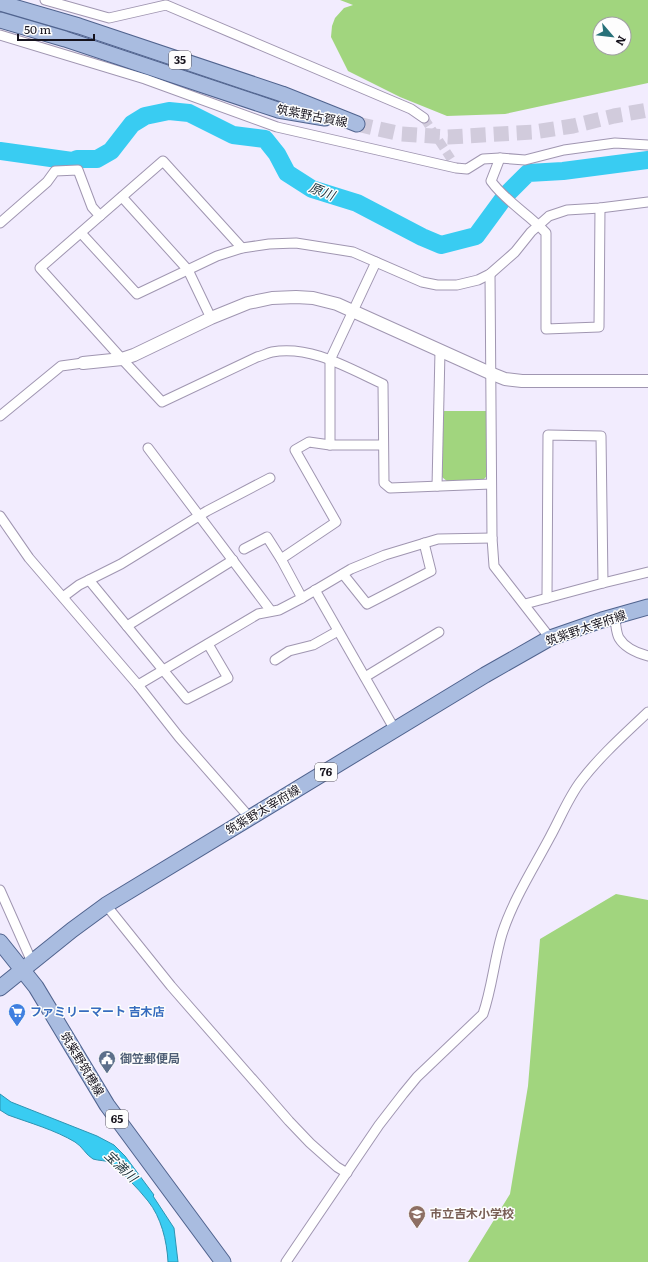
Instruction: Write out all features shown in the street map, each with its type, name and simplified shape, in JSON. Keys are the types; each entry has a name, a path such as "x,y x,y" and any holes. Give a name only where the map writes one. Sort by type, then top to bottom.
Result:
{"main road":[{"name":"筑紫野古賀線","path":"0,3 78,26 274,92 357,124 278,110 65,39 0,20"},
{"name":"筑紫野太宰府線","path":"0,988 106,905 485,675 550,638 614,616 648,608"},
{"name":"筑紫野筑穂線","path":"0,942 27,966 36,987 106,1105 223,1262"}],"street":[{"path":"45,0 109,18 166,5 411,109 424,118"},
{"path":"0,35 145,79 277,127 456,168 467,169 483,159 500,158 525,160 564,150 615,143 648,145"},
{"path":"500,158 491,181 499,192 546,233 546,329 599,327 600,208"},
{"path":"451,159 456,168"},
{"path":"242,248 163,162 40,268 162,402 257,357 272,352 296,352 321,356 383,384 384,483 390,488 491,484"},
{"path":"0,223 48,182 55,171 78,170 92,207 100,216"},
{"path":"122,197 188,270 211,318"},
{"path":"81,233 137,294 217,256 242,248 269,244 296,243 353,252 422,282 437,285 457,285 478,280 490,274 515,252 531,232 549,216 567,210 600,208 648,202"},
{"path":"330,444 330,360 376,262"},
{"path":"490,274 491,484 494,566 550,638"},
{"path":"0,416 61,366 122,359 134,355 211,318 248,303 272,298 313,298 337,304 505,379 522,382 648,381"},
{"path":"437,486 440,351"},
{"path":"547,598 548,436 601,436 603,583"},
{"path":"281,559 336,522 295,450 309,442 383,445"},
{"path":"148,448 271,611"},
{"path":"63,597 79,585 121,564 199,516 270,478"},
{"path":"0,516 29,558 138,685 179,738 250,818"},
{"path":"244,549 267,537 302,598"},
{"path":"138,685 258,614 278,610 302,598 351,569 385,555 438,539 492,538"},
{"path":"342,574 367,604 431,571 424,543"},
{"path":"127,626 233,560"},
{"path":"525,604 648,572"},
{"path":"89,580 187,699 228,678 208,644"},
{"path":"315,590 395,730"},
{"path":"614,616 618,637 624,645 637,653 648,656"},
{"path":"275,660 289,651 313,645 338,631"},
{"path":"365,678 439,632"},
{"path":"286,1262 379,1125 403,1094 417,1078 483,1014 487,1003 502,934 514,905 569,802 580,782 601,757 648,712"},
{"path":"0,890 27,966"},
{"path":"106,905 171,986 289,1120 310,1143 337,1167 347,1173"}],"green space":[{"path":"340,0 648,0 648,83 505,114 447,116 400,97 348,71 331,37 332,26 335,18 344,8 353,5"},
{"path":"443,411 487,411 487,476 482,481 448,482 442,477"},
{"path":"616,894 648,900 648,1262 468,1262 510,1194 528,1086 540,939"}],"water":[{"name":"宝満川","path":"0,1094 11,1102 97,1136 114,1145 125,1156 154,1195 153,1196 174,1228 178,1262 168,1262 160,1222 153,1207 112,1163 93,1159 77,1144 67,1138 8,1115 0,1110"}],"waterway":[{"name":"原川","path":"0,151 72,161 77,159 97,159 111,151 132,124 145,116 169,111 189,113 233,135 265,139 277,154 287,173 312,189 357,203 422,237 441,245 476,236 506,195 528,173 563,171 648,160"}],"tunnel":[{"path":"357,124 401,134 448,137 534,132 573,126 614,116 648,110"},
{"path":"424,118 451,159"}],"place":[{"name":"ファミリーマート 吉木店","path":"17,1027"},
{"name":"御笠郵便局","path":"107,1074"},
{"name":"市立吉木小学校","path":"417,1229"}]}
